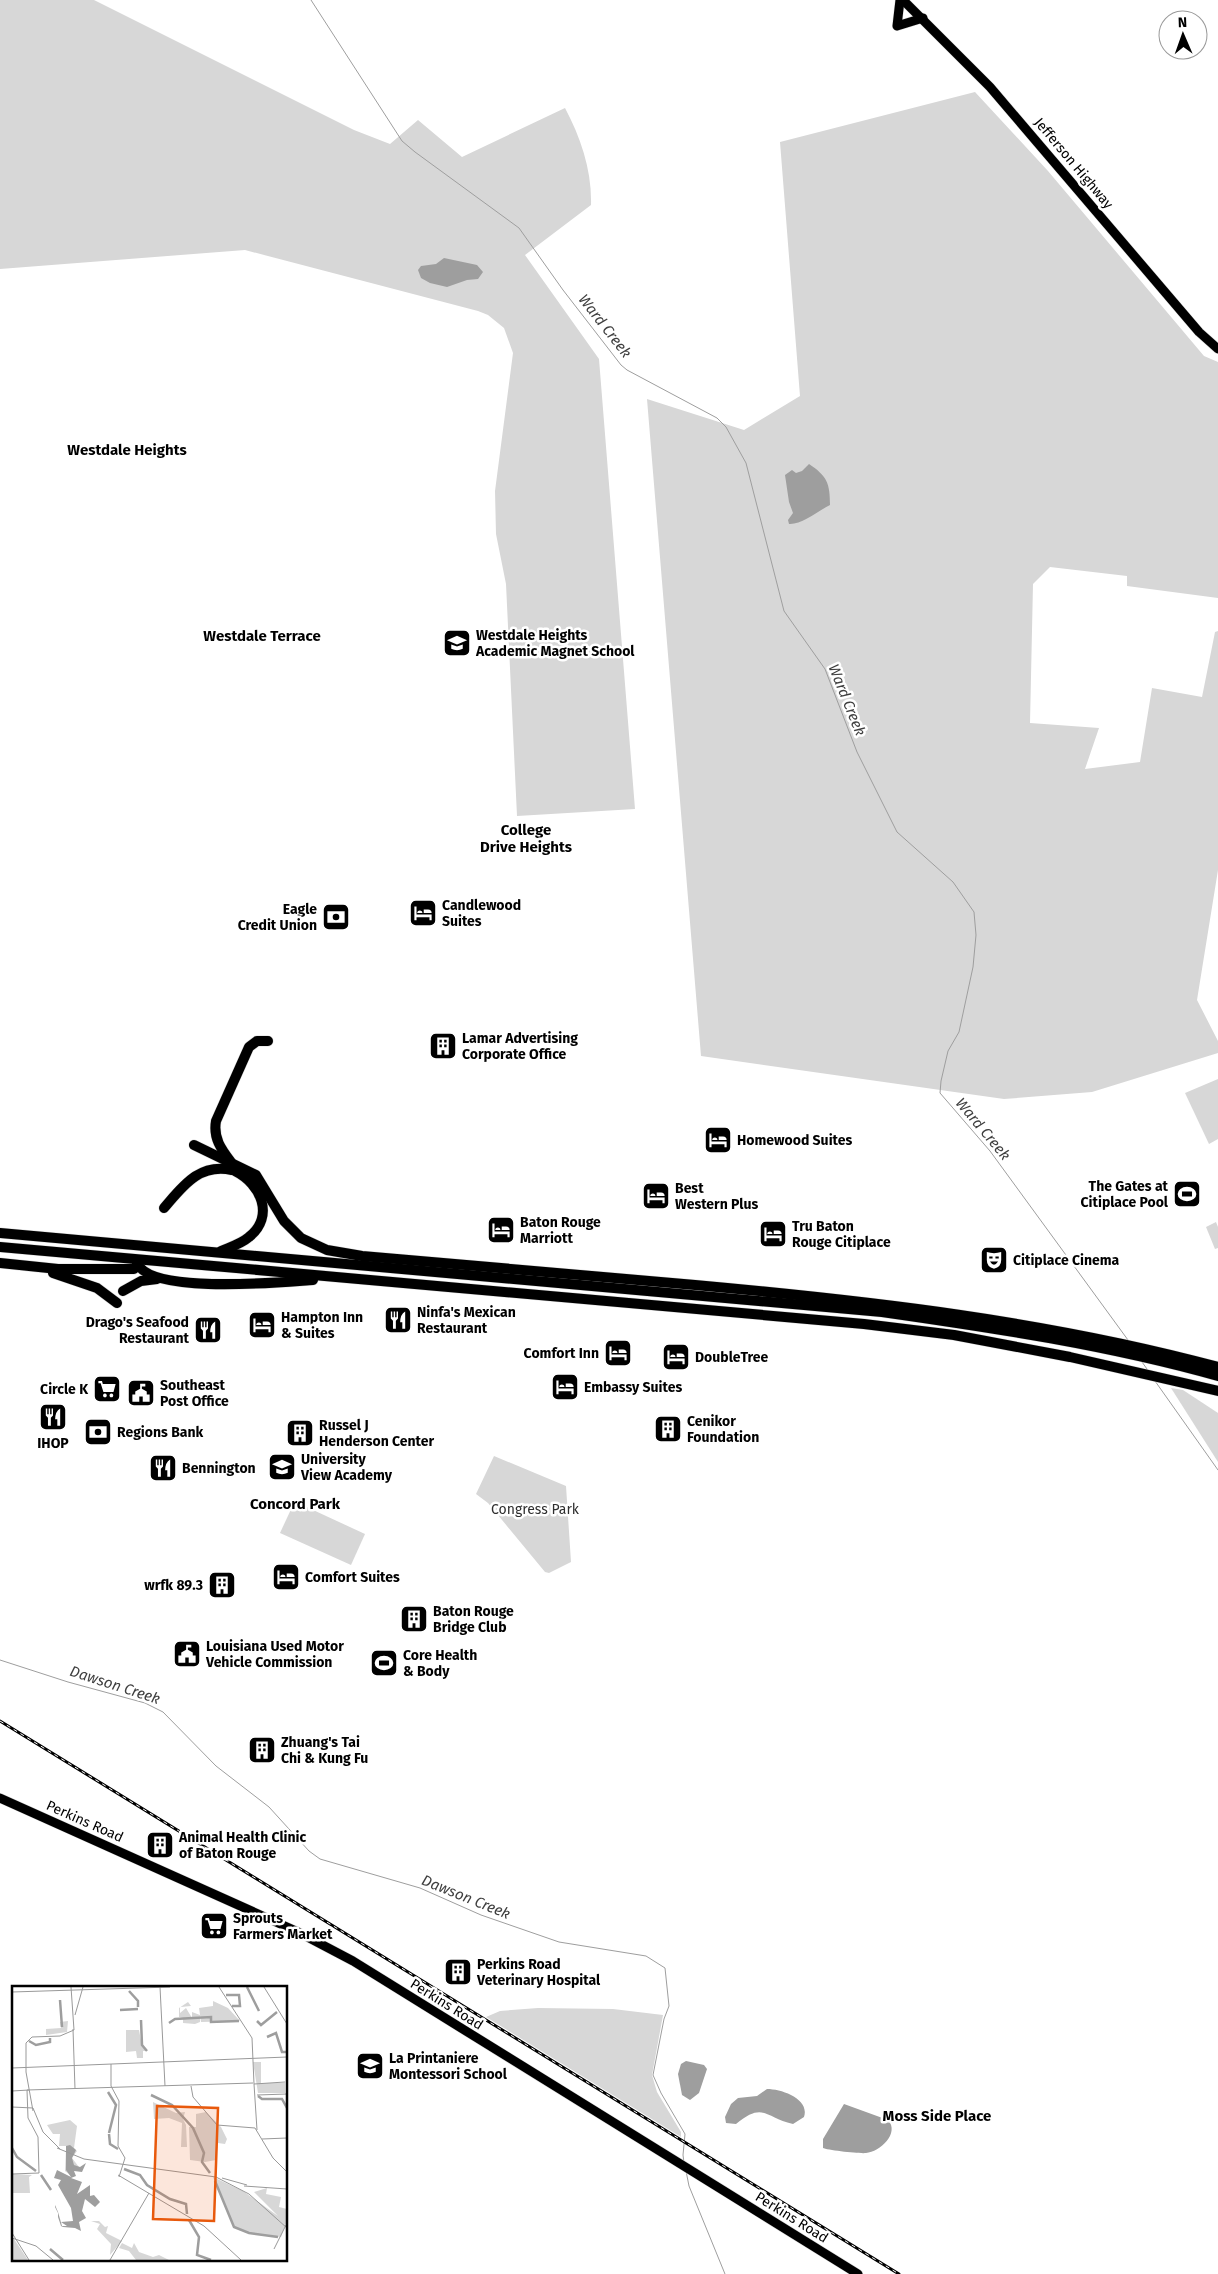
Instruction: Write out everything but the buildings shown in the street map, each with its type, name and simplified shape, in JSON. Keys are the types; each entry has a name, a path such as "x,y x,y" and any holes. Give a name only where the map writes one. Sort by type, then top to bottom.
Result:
{"highway":[{"path":"220,1252 250,1237 262,1216 262,1201 257,1188 232,1166 218,1145 215,1133 216,1121 249,1047 257,1041 268,1041"},
{"path":"193,1147 259,1178 280,1216 294,1232 309,1242 327,1250 362,1256 902,1306 1092,1337 1218,1367"},
{"path":"164,1208 196,1174 212,1168 232,1166"},
{"path":"0,1233 882,1312 996,1328 1126,1353 1193,1368 1218,1376"},
{"path":"0,1247 864,1324 954,1335 1070,1357 1218,1391"},
{"path":"0,1263 81,1270 135,1266 145,1273 164,1279"},
{"path":"18,1265 71,1278 97,1288 117,1303"},
{"path":"123,1291 141,1281 164,1279 224,1285 346,1278"}],"main road":[{"path":"902,0 898,26 923,18"},
{"name":"Jefferson Highway","path":"902,0 923,18 985,81 1200,332 1218,349"},
{"name":"Perkins Road","path":"0,1798 319,1943 363,1967 858,2274"}],"green space":[{"path":"0,0 94,0 354,130 390,144 418,120 462,157 565,108 576,131 584,155 590,180 591,205 525,255 599,359 635,809 517,816 506,584 496,534 495,491 513,353 504,328 488,315 478,311 245,250 0,269"},
{"path":"975,92 1048,171 1204,356 1218,362 1218,598 1127,586 1127,576 1050,567 1033,584 1030,723 1099,728 1085,769 1140,762 1152,688 1202,697 1215,632 1218,631 1218,870 1197,1000 1218,1041 1218,1053 1092,1092 1004,1099 701,1056 647,399 744,430 800,396 780,142"},
{"path":"1218,1079 1218,1139 1209,1144 1185,1093"},
{"path":"1216,1222 1218,1227 1218,1248 1215,1249 1206,1227"},
{"path":"1171,1388 1183,1390 1218,1413 1218,1462"},
{"name":"Congress Park","path":"494,1456 566,1486 571,1562 549,1573 545,1572 488,1503 476,1494"},
{"path":"298,1503 365,1534 351,1565 280,1533 293,1505"},
{"path":"538,2008 613,2009 663,2015 652,2075 657,2092 681,2132 681,2137 486,2017 500,2011"}],"shaded area":[{"path":"444,258 477,265 483,272 478,279 467,280 447,287 430,283 421,278 418,270 421,266 436,264"},
{"path":"809,464 824,476 828,486 830,505 804,520 789,524 788,520 793,513 789,502 785,475 792,470 796,473 802,471"},
{"name":"The Gates at Citiplace Pool","path":"1187,1186 1189,1188 1191,1186 1197,1199 1188,1205 1186,1202 1182,1205 1177,1196 1181,1193 1180,1189"},
{"path":"686,2061 704,2065 707,2069 699,2093 690,2100 682,2095 678,2074 681,2064"},
{"path":"767,2089 787,2093 799,2100 805,2111 804,2117 793,2124 759,2112 745,2117 736,2124 726,2123 725,2117 731,2104 738,2098 757,2096"},
{"path":"844,2104 888,2120 892,2130 887,2141 877,2149 866,2153 844,2152 823,2148 823,2139"}],"waterway":[{"name":"Ward Creek","path":"311,0 402,141 519,228 563,290 621,365 717,418 726,427 746,463 784,611 825,669 857,752 897,832 953,882 974,912 976,935 973,967 959,1032 948,1051 940,1093 990,1151 1128,1340"},
{"name":"Ward Creek","path":"1142,1362 1147,1369"},
{"name":"Ward Creek","path":"1155,1381 1218,1470"},
{"name":"Dawson Creek","path":"0,1660 68,1682 145,1703 163,1712 216,1766 269,1807 309,1851 320,1859 420,1888 481,1915 559,1942 646,1956 665,1968 669,2006 664,2019 653,2075 661,2093 685,2134 684,2163"},
{"name":"Dawson Creek","path":"686,2171 689,2186 725,2274"}],"railway":[{"path":"0,1721 899,2274"}],"place":[{"name":"Westdale Heights Academic Magnet School","path":"457,643"},
{"name":"Candlewood Suites","path":"423,913"},
{"name":"Eagle Credit Union","path":"336,917"},
{"name":"Lamar Advertising Corporate Office","path":"443,1046"},
{"name":"Homewood Suites","path":"718,1140"},
{"name":"The Gates at Citiplace Pool","path":"1187,1194"},
{"name":"Best Western Plus","path":"656,1196"},
{"name":"Baton Rouge Marriott","path":"501,1230"},
{"name":"Tru Baton Rouge Citiplace","path":"773,1234"},
{"name":"Citiplace Cinema","path":"994,1260"},
{"name":"Ninfa's Mexican Restaurant","path":"398,1320"},
{"name":"Hampton Inn & Suites","path":"262,1325"},
{"name":"Drago's Seafood Restaurant","path":"208,1330"},
{"name":"Comfort Inn","path":"618,1353"},
{"name":"DoubleTree","path":"676,1357"},
{"name":"Embassy Suites","path":"565,1387"},
{"name":"Circle K","path":"107,1389"},
{"name":"Southeast Post Office","path":"141,1393"},
{"name":"IHOP","path":"53,1417"},
{"name":"Cenikor Foundation","path":"668,1429"},
{"name":"Regions Bank","path":"98,1432"},
{"name":"Russel J Henderson Center","path":"300,1433"},
{"name":"University View Academy","path":"282,1467"},
{"name":"Bennington","path":"163,1468"},
{"name":"Comfort Suites","path":"286,1577"},
{"name":"wrfk 89.3","path":"222,1585"},
{"name":"Baton Rouge Bridge Club","path":"414,1619"},
{"name":"Louisiana Used Motor Vehicle Commission","path":"187,1654"},
{"name":"Core Health & Body","path":"384,1663"},
{"name":"Zhuang's Tai Chi & Kung Fu","path":"262,1750"},
{"name":"Animal Health Clinic of Baton Rouge","path":"160,1845"},
{"name":"Sprouts Farmers Market","path":"214,1926"},
{"name":"Perkins Road Veterinary Hospital","path":"458,1972"},
{"name":"La Printaniere Montessori School","path":"370,2066"}],"district":[{"name":"Westdale Heights","path":"127,450"},
{"name":"Westdale Terrace","path":"262,636"},
{"name":"College Drive Heights","path":"526,838"},
{"name":"Concord Park","path":"295,1504"},
{"name":"Moss Side Place","path":"937,2116"}]}
